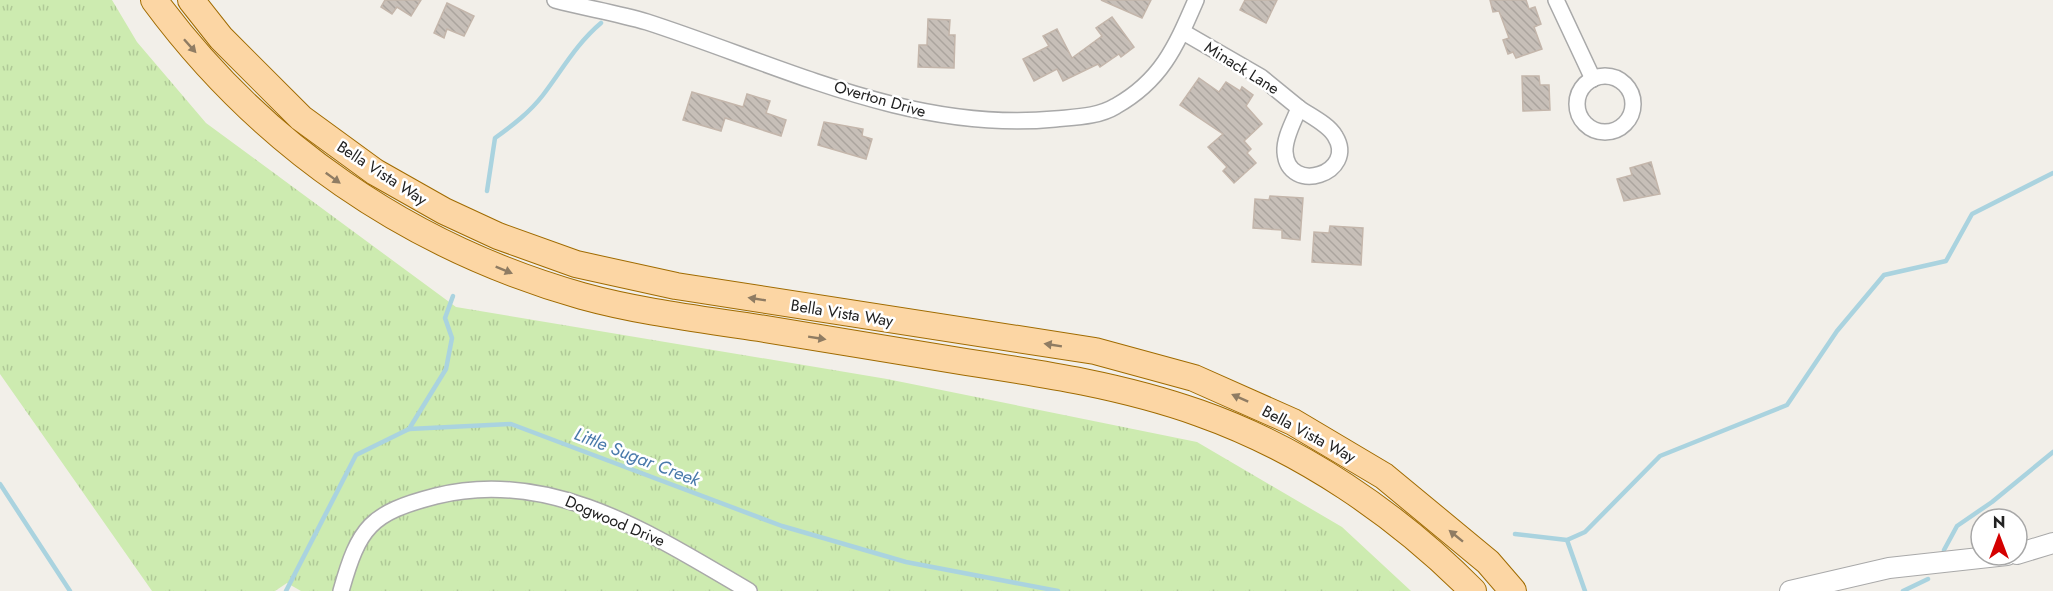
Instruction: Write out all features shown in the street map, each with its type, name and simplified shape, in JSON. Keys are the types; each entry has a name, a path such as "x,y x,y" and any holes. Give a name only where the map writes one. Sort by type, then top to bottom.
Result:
{"main road":[{"name":"Bella Vista Way","path":"154,0 178,32 232,93 295,150 361,198 425,234 507,271 585,296 631,306 1066,378 1120,389 1201,414 1276,447 1346,488 1413,536 1473,591"},
{"name":"Bella Vista Way","path":"191,0 221,38 301,118 375,172 444,211 498,236 576,264 675,286 1095,351 1194,378 1293,422 1384,476 1488,562 1513,591"},
{"path":"1488,562 1525,591"}],"street":[{"name":"Overton Drive","path":"555,0 645,21 895,107 955,118 1034,121 1090,116 1114,107 1138,92 1162,69 1196,0"},
{"path":"1556,0 1593,79"},
{"name":"Minack Lane","path":"1182,32 1261,77 1329,129 1339,144 1337,162 1324,174 1306,177 1292,168 1287,160 1286,143 1299,108"},
{"name":"Dogwood Drive","path":"341,591 352,551 370,524 390,511 456,491 505,488 569,499 657,538 749,591"},
{"path":"2029,550 2053,543"},
{"path":"1790,591 1889,568 1969,559"}],"green space":[{"path":"0,0 112,0 137,42 206,123 456,307 887,379 1197,442 1342,527 1411,591 301,591 287,583 275,591 152,591 0,374"}],"building":[{"path":"385,0 421,0 411,16 397,7 392,14 381,7"},
{"path":"1101,0 1151,0 1142,18"},
{"path":"1245,0 1277,0 1266,23 1240,10"},
{"path":"1490,0 1526,0 1529,9 1535,7 1541,24 1534,27 1542,49 1516,58 1513,52 1508,54 1503,40 1509,38 1499,11 1493,12"},
{"path":"447,3 474,16 464,36 447,29 444,38 434,33"},
{"path":"1112,17 1134,47 1121,57 1119,54 1100,67 1098,64 1063,81 1057,69 1034,81 1023,59 1049,46 1043,36 1057,29 1072,58 1102,36 1096,28"},
{"path":"928,19 950,20 949,35 955,35 954,68 918,67 919,45 927,45"},
{"path":"1522,76 1539,76 1540,85 1549,85 1550,110 1523,111"},
{"path":"1199,78 1219,92 1226,82 1240,91 1242,87 1253,95 1246,106 1262,124 1244,141 1251,149 1247,153 1256,163 1234,183 1223,171 1227,167 1208,147 1223,134 1180,105"},
{"path":"692,92 743,107 747,94 770,101 766,113 786,120 781,136 725,118 721,131 683,120"},
{"path":"824,122 863,129 862,136 872,139 866,159 818,145"},
{"path":"1651,162 1660,194 1624,201 1617,179 1632,175 1630,168"},
{"path":"1270,196 1303,198 1300,240 1282,238 1282,230 1253,228 1255,199 1269,200"},
{"path":"1330,226 1363,228 1361,265 1312,262 1314,232 1329,233"}],"waterway":[{"path":"487,191 495,138 533,107 577,48 601,23"},
{"path":"1515,534 1567,540 1585,532 1660,456 1787,405 1837,331 1884,275 1946,261 1972,214 2053,173"},
{"path":"409,429 446,369 452,338 445,318 453,296"},
{"name":"Little Sugar Creek","path":"286,591 356,455 409,429 511,424 782,526 906,562 1058,591"},
{"path":"1944,550 1957,526 1992,502 2053,452"},
{"name":"Little Sugar Creek","path":"0,484 70,591"},
{"path":"1567,540 1585,591"},
{"path":"1903,591 1928,579"}]}
